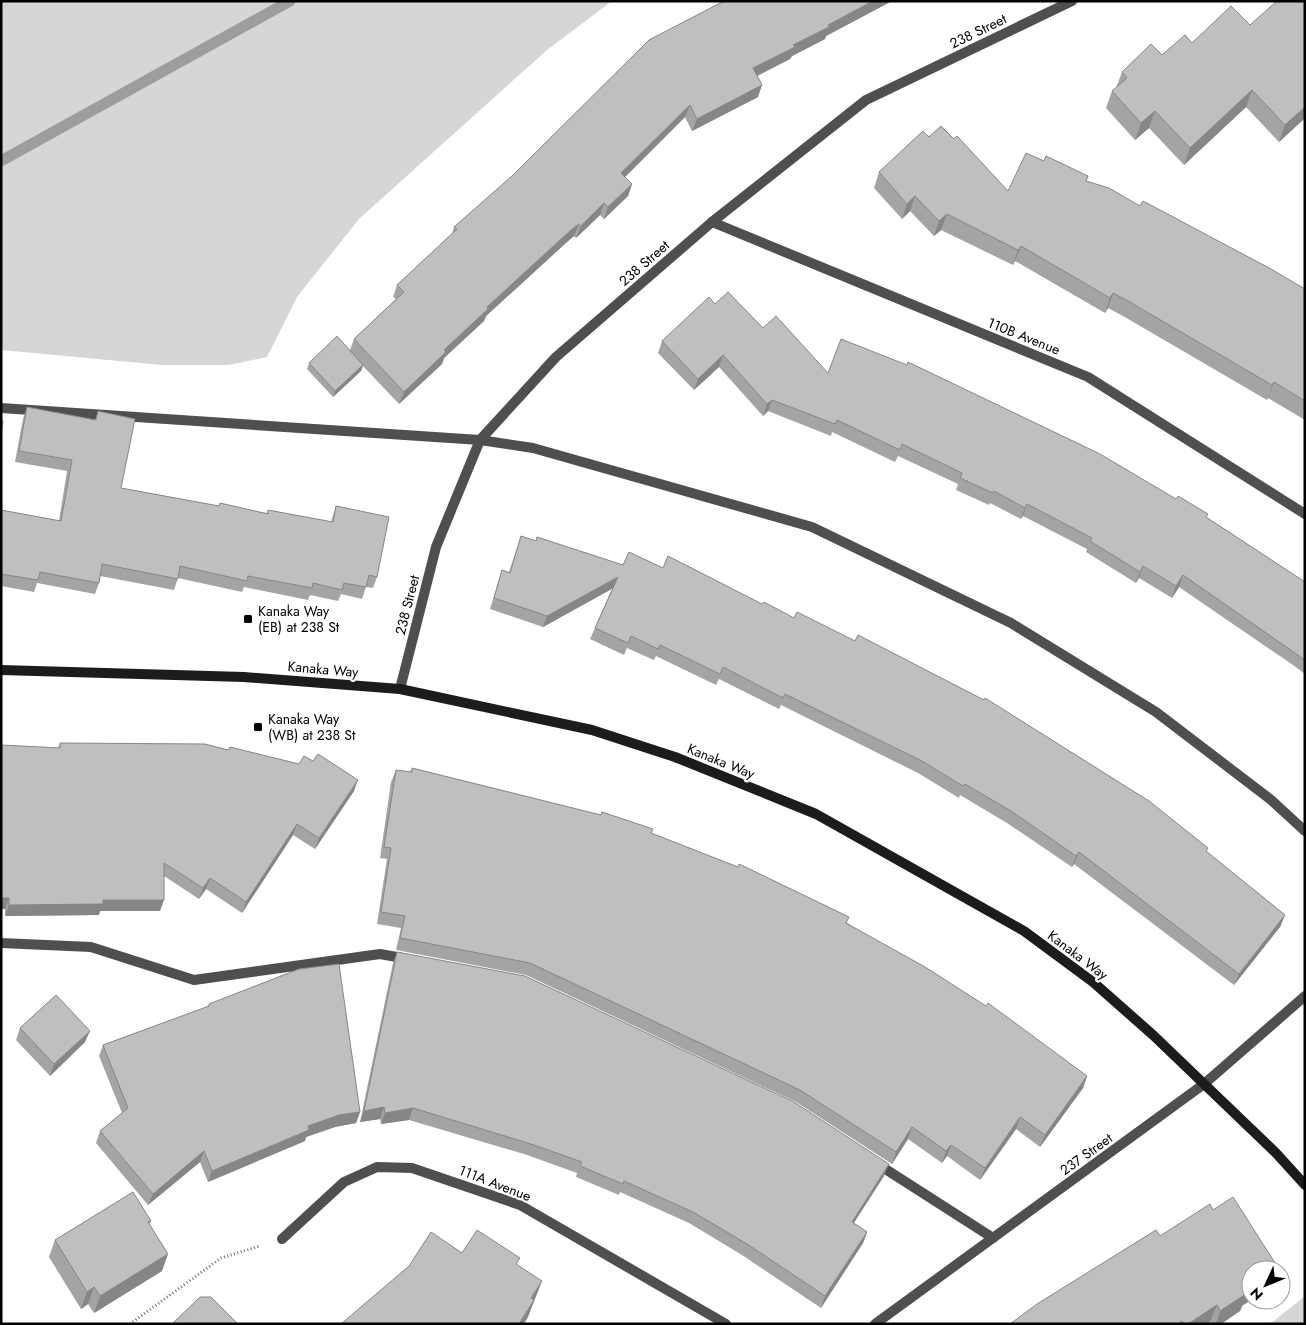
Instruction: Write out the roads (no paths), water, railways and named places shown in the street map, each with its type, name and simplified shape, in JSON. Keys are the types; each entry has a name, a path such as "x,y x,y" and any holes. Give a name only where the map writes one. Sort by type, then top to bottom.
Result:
{"main road":[{"name":"Kanaka Way","path":"1,670 244,677 400,689 592,730 674,757 816,814 1024,931 1093,982 1204,1084 1276,1153 1305,1185"}],"street":[{"name":"238 Street","path":"400,689 436,547 480,440 556,357 712,222 866,100 1072,1"},
{"name":"110B Avenue","path":"712,222 1088,378 1305,514"},
{"path":"1,408 480,440 533,448 812,526 1010,623 1148,707 1270,798 1305,831"},
{"path":"1,943 91,947 194,980 380,954 418,961"},
{"name":"237 Street","path":"875,1324 1204,1084 1305,996"},
{"path":"868,1157 993,1238"},
{"name":"111A Avenue","path":"282,1239 344,1182 377,1166 412,1168 520,1205 726,1324"}],"waterway":[{"path":"1,161 290,1"}],"place":[{"name":"Kanaka Way (EB) at 238 St","path":"248,619"},
{"name":"Kanaka Way (WB) at 238 St","path":"258,727"}]}
